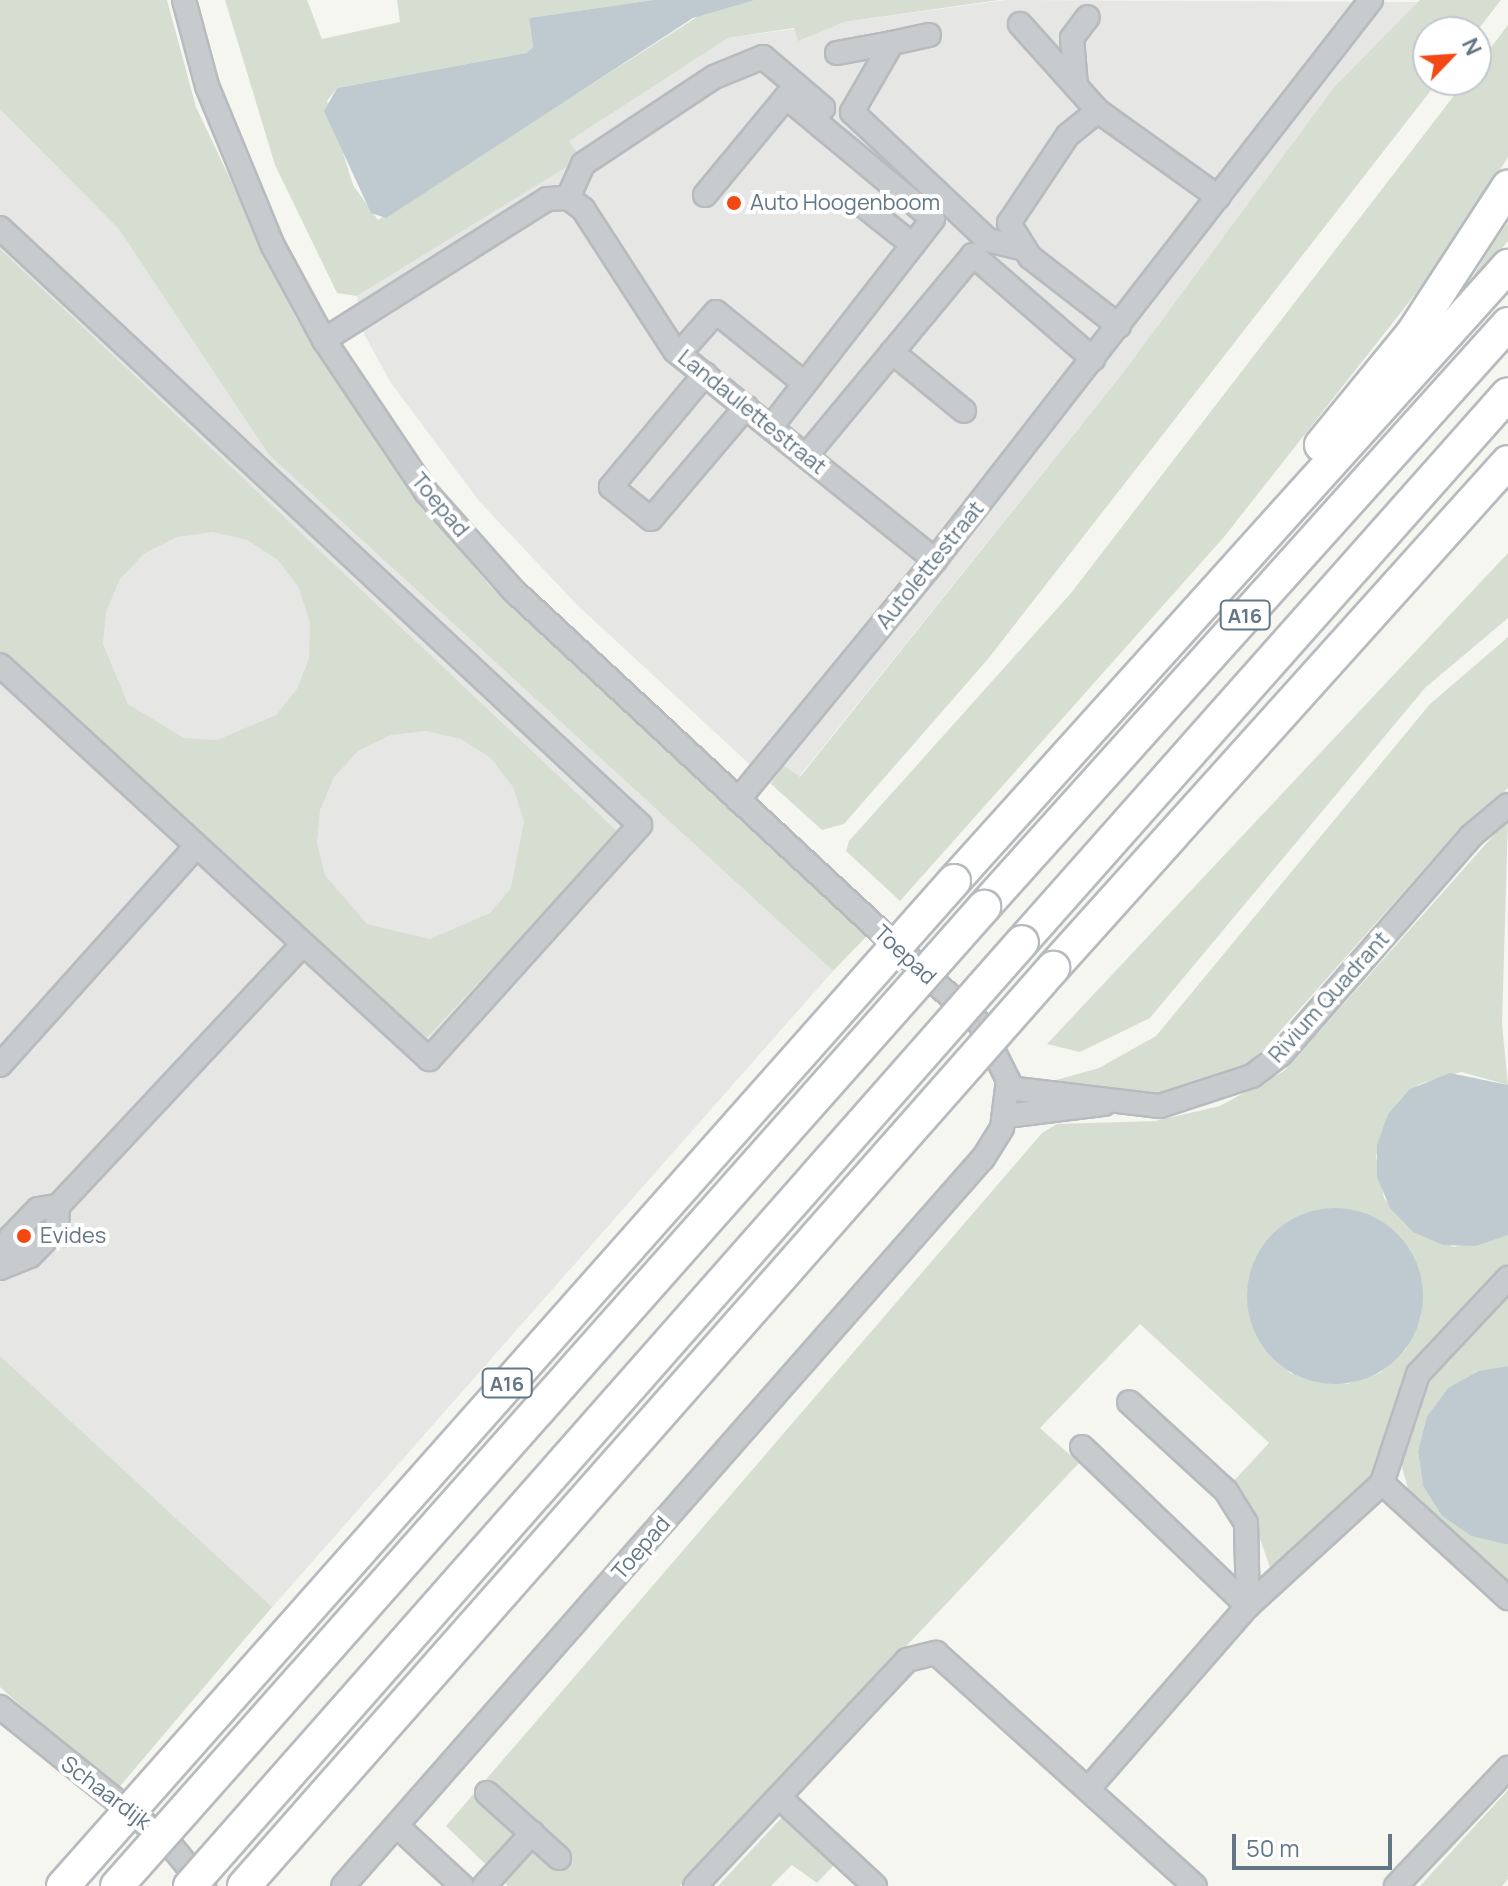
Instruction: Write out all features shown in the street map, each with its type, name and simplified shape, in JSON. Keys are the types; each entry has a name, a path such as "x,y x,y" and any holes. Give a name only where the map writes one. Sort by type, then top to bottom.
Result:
{"highway":[{"name":"A16","path":"1159,652 1186,606 1412,334 1508,187"},
{"name":"A16","path":"63,1886 954,881 1508,266"},
{"name":"A16","path":"117,1886 984,907 1508,324"},
{"name":"A16","path":"190,1886 1508,394"},
{"path":"244,1886 1053,968 1508,462"}],"street":[{"name":"Toepad","path":"184,0 207,86 267,231 324,340 426,492 514,591 980,1024 1008,1088 1006,1116 983,1158 343,1886"},
{"name":"Autolettestraat","path":"738,800 935,560 1371,0"},
{"path":"1077,87 1072,38 1088,17"},
{"path":"1020,24 1098,111 1218,197"},
{"path":"837,53 929,35"},
{"path":"892,43 852,112 988,240 1025,249"},
{"path":"324,340 547,199 568,198 583,164 714,77 763,57 889,165 893,182"},
{"path":"705,195 786,97 893,182 933,219 771,427"},
{"path":"1098,111 1068,135 1009,223 1025,249 1119,326"},
{"name":"Landaulettestraat","path":"568,198 583,209 679,354 935,560"},
{"path":"865,207 913,245"},
{"path":"0,228 640,825 429,1059 301,946 0,665"},
{"path":"806,456 973,255 1093,359"},
{"path":"679,354 716,312 804,383"},
{"path":"892,352 964,411"},
{"path":"705,374 611,487 651,519 746,407"},
{"name":"Rivium Quadrant","path":"1006,1116 1106,1104 1181,1104 1267,1066 1452,856 1508,805"},
{"path":"0,1065 195,848"},
{"path":"3,1260 30,1256 57,1228 58,1206 301,946"},
{"name":"Rivium Quadrant","path":"1008,1088 1042,1087 1106,1104"},
{"path":"1089,1788 1248,1606 1382,1483 1418,1374 1508,1278"},
{"path":"1129,1402 1225,1490 1246,1523 1248,1606"},
{"path":"1082,1447 1248,1606"},
{"path":"1382,1483 1508,1598"},
{"path":"695,1886 907,1660 936,1653 1089,1788 1189,1884"},
{"name":"Schaardijk","path":"0,1707 168,1842 204,1886"},
{"path":"1396,1886 1508,1768"},
{"path":"487,1793 559,1858"},
{"path":"779,1797 875,1886"},
{"path":"398,1827 462,1886"},
{"path":"484,1886 532,1833"}],"shaded area":[{"path":"0,0 270,456 833,971 261,1620 0,1402"},
{"path":"0,0 167,0 196,107 297,320 407,487 491,587 868,935 833,971 270,456 119,229 0,109"},
{"path":"225,0 307,0 322,39 400,22 397,0 653,0 529,18 533,47 526,53 337,88 327,101 353,185 378,220 705,12 755,0 999,0 844,22 798,41 794,28 728,38 569,141 581,158 357,296 337,293 275,165"},
{"path":"653,0 755,0 693,18 386,218 371,213 324,111 337,88 526,53 533,47 529,18"},
{"path":"1006,0 1420,2 1334,87 1122,374 799,777 783,765 771,784 577,605 479,501 391,383 364,334 357,296 580,158 568,141 728,38"},
{"path":"1420,0 1501,0 1488,16 1412,16 1412,96 1427,96 988,659 844,824 822,830 771,784 783,765 800,777 1122,374 1334,87"},
{"path":"1508,25 1508,157 1443,259 1224,537 900,901 846,851 849,841 1071,593 1454,96 1492,96 1492,46"},
{"path":"1508,222 1508,241 1460,298 1491,247"},
{"path":"0,249 619,833 421,1044 0,652","holes":["213,532 247,540 278,560 299,588 310,623 309,659 297,689 276,715 217,740 184,738 128,704 103,644 106,612 120,579 145,553 177,537","426,731 461,739 491,758 513,787 524,821 511,888 490,913 430,939 367,924 325,875 317,843 320,810 334,777 358,751 391,735"]},
{"path":"1508,553 1508,618 1425,688 1150,1018 1080,1052 1047,1044"},
{"path":"1508,637 1508,788 1430,862 1266,1047 1241,1069 1170,1094 1049,1082 1099,1068 1156,1036 1430,704"},
{"path":"1508,819 1502,1024 1508,1085 1461,1072 1419,1084 1388,1114 1376,1156 1384,1198 1405,1224 1454,1247 1508,1235 1508,1269 1406,1378 1381,1466 1272,1573 1250,1510 1230,1485 1269,1443 1140,1324 1040,1428 1079,1463 680,1886 508,1886 446,1826 1042,1133 1057,1124 1155,1121 1220,1106 1284,1071","holes":["1318,1210 1353,1210 1385,1224 1410,1249 1422,1282 1421,1317 1406,1349 1380,1373 1347,1384 1290,1373 1253,1328 1247,1293 1255,1259 1285,1224"]},
{"path":"1450,1073 1508,1085 1508,1235 1476,1246 1443,1245 1413,1232 1390,1208 1377,1177 1377,1145 1388,1114 1410,1089"},
{"path":"1335,1208 1369,1215 1397,1234 1416,1262 1423,1296 1416,1330 1397,1358 1369,1377 1335,1384 1301,1377 1273,1358 1254,1330 1247,1296 1254,1262 1273,1234 1301,1215"},
{"path":"1508,1289 1508,1366 1448,1388 1427,1416 1418,1451 1423,1486 1442,1516 1471,1536 1508,1544 1508,1588 1412,1503 1401,1464 1415,1397 1429,1373"},
{"path":"0,1356 272,1607 116,1791 0,1687"},
{"path":"1508,1366 1508,1544 1505,1544 1471,1536 1442,1516 1423,1486 1418,1451 1427,1416 1448,1388 1479,1371"},
{"path":"1508,1790 1508,1879 1502,1886 1420,1886"},
{"path":"784,1815 836,1863 817,1883 792,1865 771,1886 718,1886"}],"place":[{"name":"Auto Hoogenboom","path":"734,203"},
{"name":"Evides","path":"24,1236"}]}
